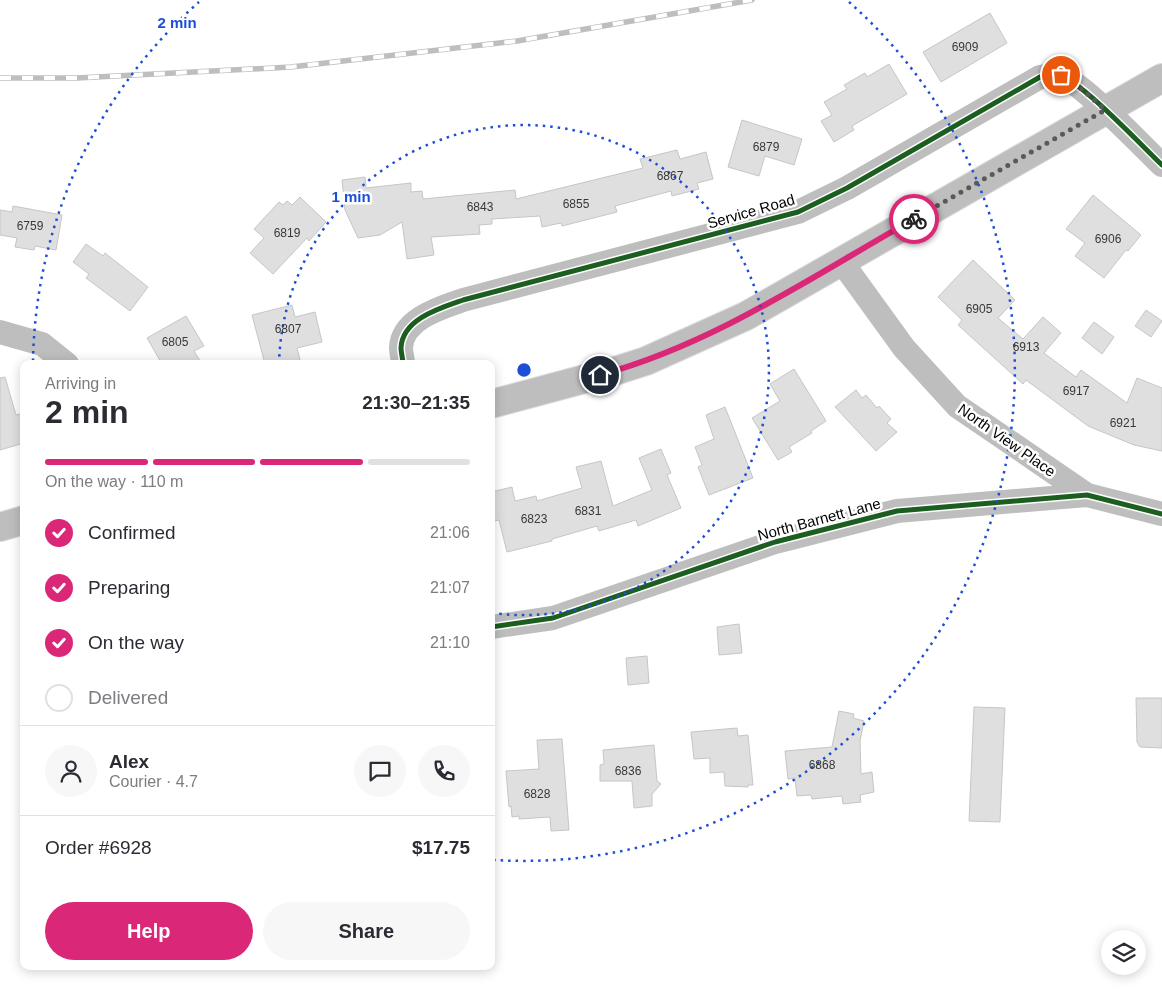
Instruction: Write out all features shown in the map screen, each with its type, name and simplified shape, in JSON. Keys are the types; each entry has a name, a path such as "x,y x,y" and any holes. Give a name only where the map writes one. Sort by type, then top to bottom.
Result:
{"main road":[{"path":"495,403 618,370 665,354 746,316 1162,78"},
{"path":"0,527 20,521"}],"street":[{"name":"Service Road","path":"403,360 401,349 403,339 410,327 438,309 463,300 798,212 847,188 1040,78 1061,75 1084,91 1162,164"},
{"name":"North View Place","path":"841,261 904,348 958,406 1087,495"},
{"path":"0,332 42,344 62,360"},
{"name":"North Barnett Lane","path":"495,626 553,618 775,542 897,511 1087,495 1162,514"}],"building":[{"path":"990,13 1007,43 941,82 923,52"},
{"path":"889,64 907,94 852,126 854,130 834,142 821,121 832,115 824,102 847,89 844,85 865,73 867,77"},
{"path":"742,120 802,139 794,165 765,156 759,176 728,167"},
{"path":"677,150 680,159 706,152 713,179 697,183 699,189 672,196 671,191 615,206 617,212 562,226 561,223 542,227 540,216 492,219 492,224 479,225 480,234 431,237 434,255 407,259 402,222 380,235 358,238 345,210 342,180 365,177 366,188 411,183 411,192 422,191 423,199 515,190 516,199 643,168 640,159"},
{"path":"1093,195 1141,235 1128,251 1126,250 1104,278 1075,256 1085,243 1066,229"},
{"path":"300,197 326,222 309,241 307,238 273,274 250,253 264,238 254,229 279,202 283,205 287,201 292,205"},
{"path":"13,206 62,215 56,250 35,246 34,250 15,247 17,238 0,235 0,210 12,212"},
{"path":"86,244 103,256 105,253 148,287 130,311 86,278 89,274 73,262"},
{"path":"973,260 1015,300 998,318 1023,339 1043,317 1061,333 1044,353 1076,377 1081,370 1127,403 1137,378 1162,388 1162,451 1134,445 1088,426 1026,380 1023,384 958,325 962,320 938,297"},
{"path":"292,305 295,317 315,312 322,342 297,348 300,360 264,360 252,315"},
{"path":"1146,310 1162,321 1151,337 1135,326"},
{"path":"186,316 204,346 194,351 200,360 160,360 147,338"},
{"path":"1094,322 1114,337 1102,354 1082,338"},
{"path":"794,369 826,421 811,431 812,433 789,447 792,452 778,460 752,418 780,401 770,384"},
{"path":"5,377 16,415 20,414 20,444 0,450 0,378"},
{"path":"856,390 862,398 866,395 877,408 879,406 891,419 887,423 897,432 876,451 835,407"},
{"path":"725,407 753,478 709,495 698,467 702,465 695,447 714,439 706,415"},
{"path":"661,449 671,473 667,475 681,508 638,526 636,520 599,531 597,526 552,539 552,541 507,552 499,520 495,521 495,491 512,487 515,501 536,496 537,501 582,488 576,467 601,461 613,506 652,490 639,458"},
{"path":"739,624 742,653 719,655 717,627"},
{"path":"647,656 649,683 628,685 626,658"},
{"path":"1136,698 1162,698 1162,748 1140,747 1137,742"},
{"path":"974,707 1005,708 1000,822 969,821"},
{"path":"839,711 854,714 853,718 864,721 860,741 861,774 872,772 874,792 860,795 861,802 843,804 842,796 812,799 811,795 797,796 795,778 788,779 785,751 832,747"},
{"path":"737,728 738,736 748,735 753,785 748,785 748,787 725,786 724,772 710,773 710,758 694,759 691,732"},
{"path":"562,739 569,830 551,831 550,817 519,819 519,816 512,817 511,806 509,807 506,771 539,769 537,740"},
{"path":"654,745 657,781 661,784 652,794 652,806 634,808 632,781 600,781 600,765 604,764 603,750"}],"railway":[{"path":"0,78 77,78 291,67 517,41 752,0"}],"cycle path":[{"path":"402,360 401,348 403,338 408,329 415,322 434,311 463,300 798,212 847,188 1040,77 1059,75 1069,80 1096,101 1162,165"},
{"path":"495,626 553,618 775,542 897,511 1087,495 1162,514"}],"way so far":[{"path":"914,219 1105,110 1084,91 1061,75"}],"route":[{"path":"600,375 665,354 746,316 914,219"}]}
